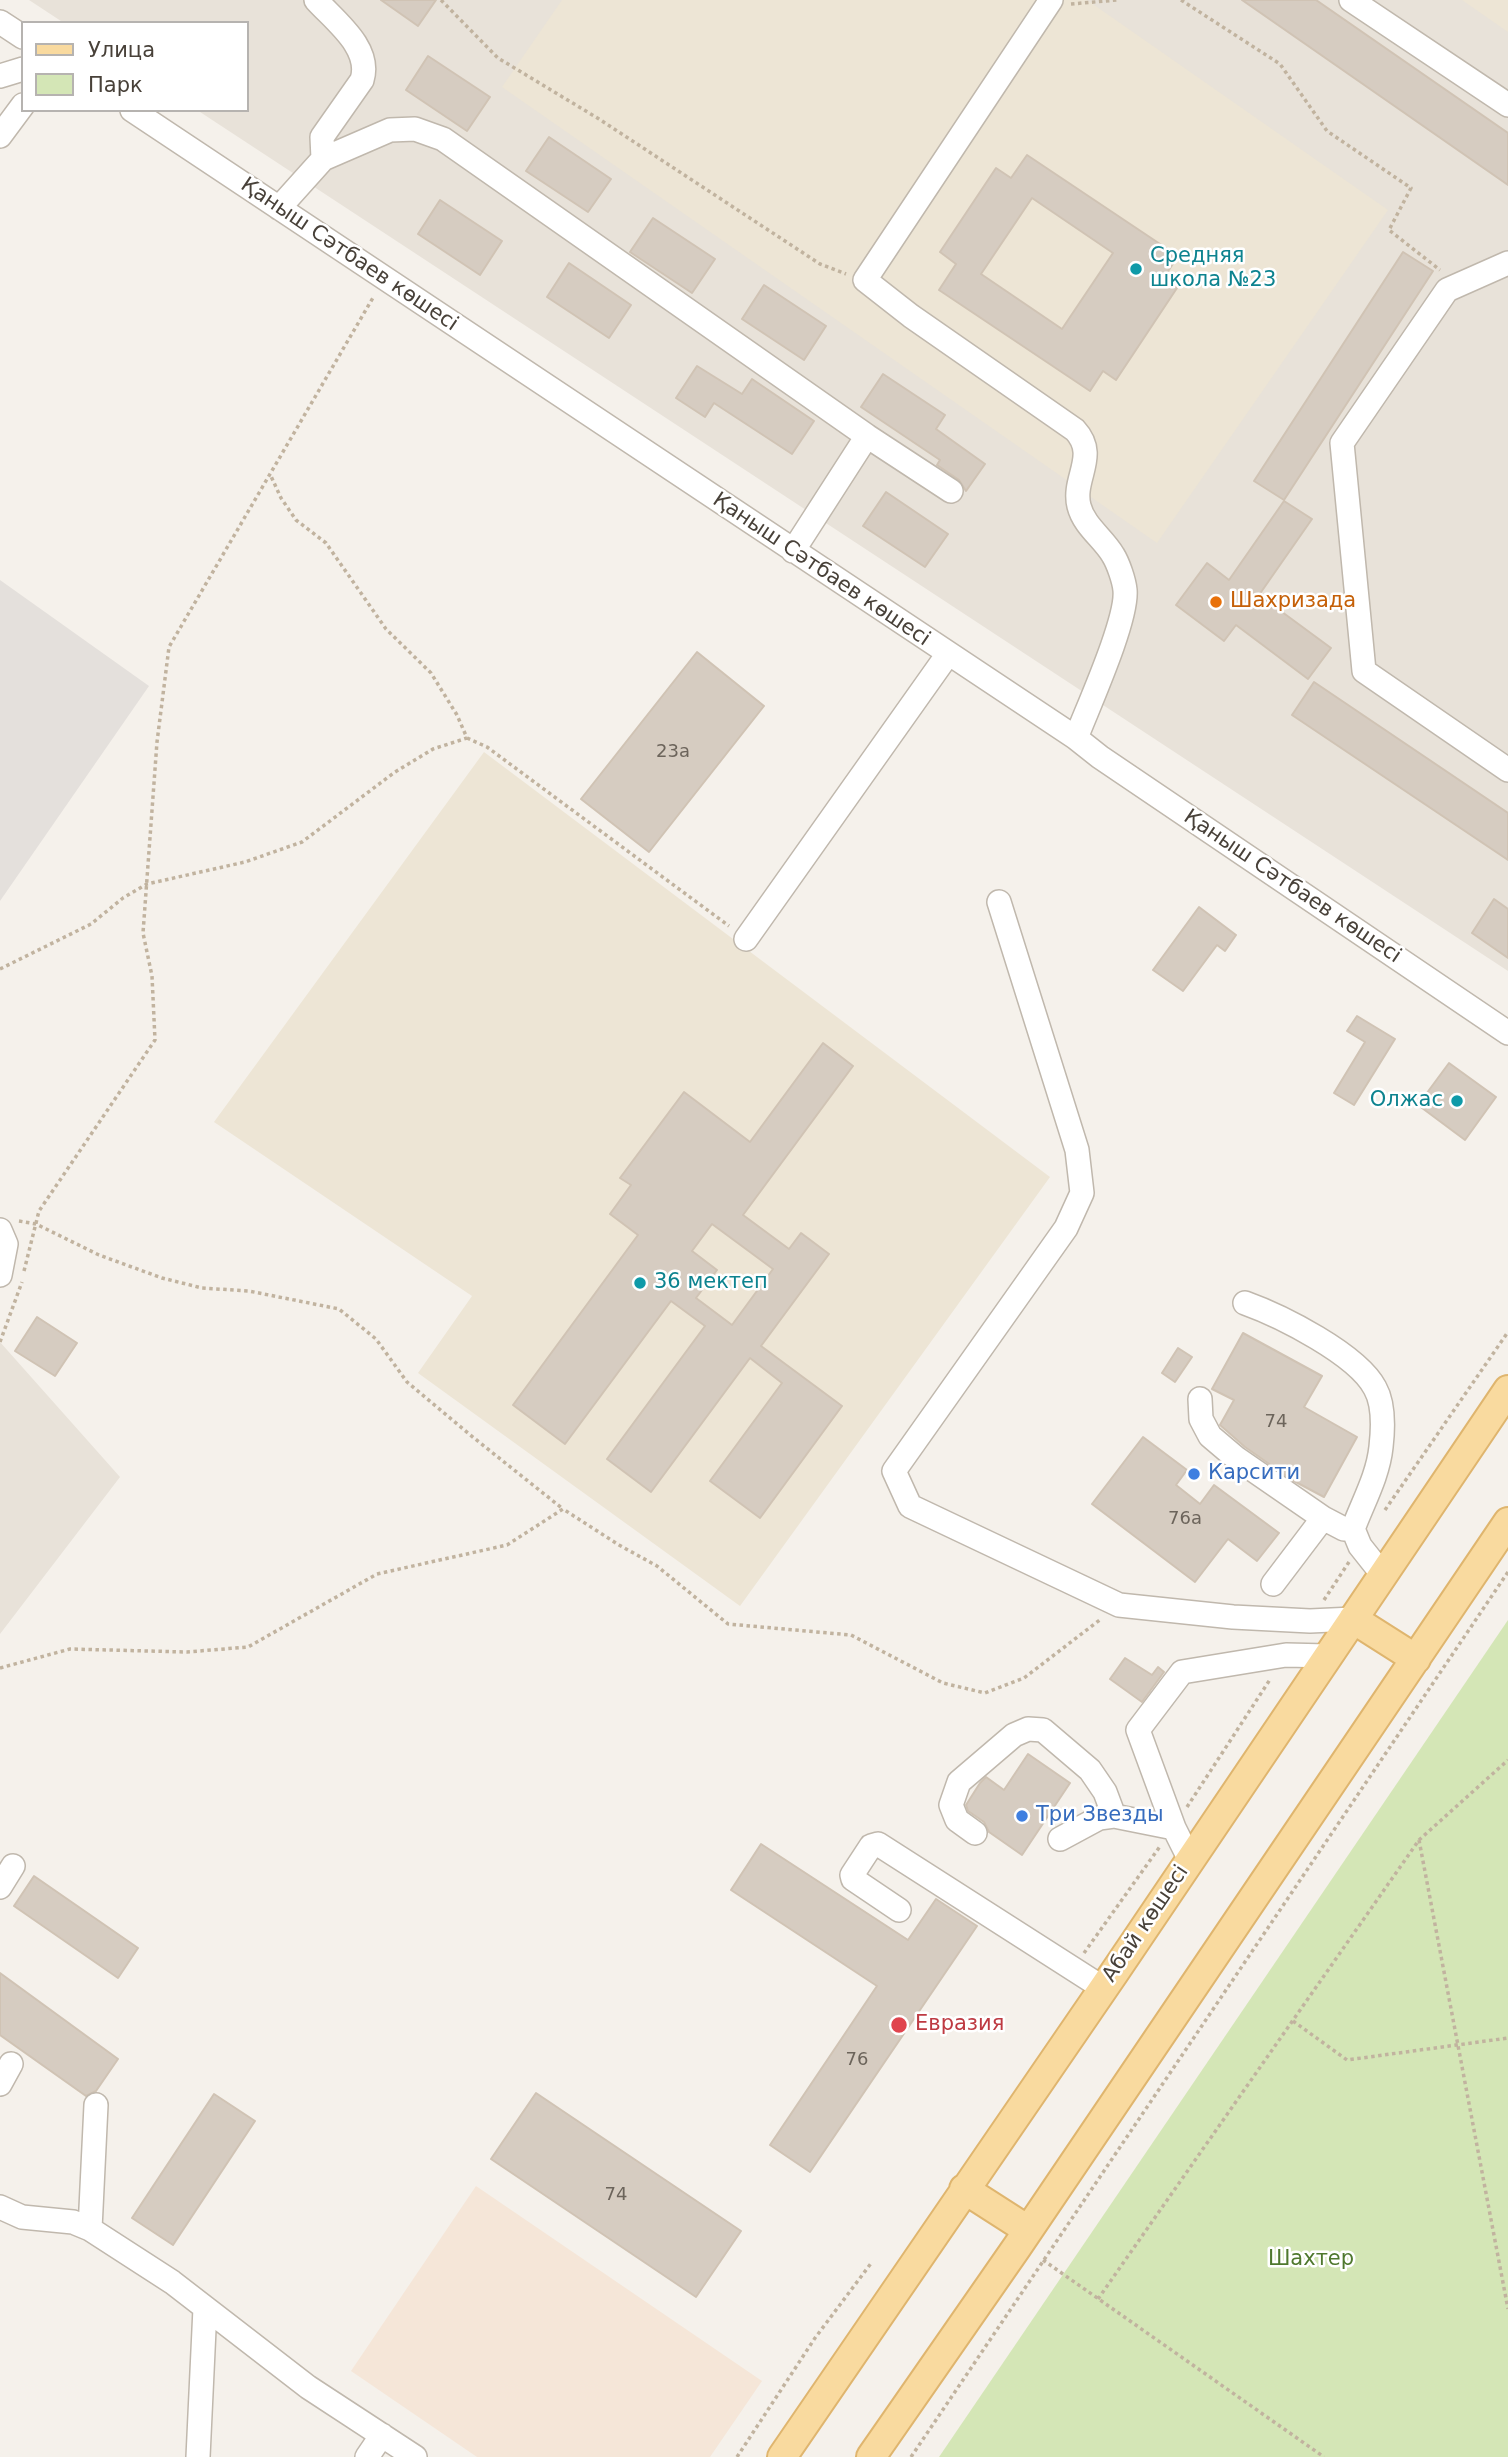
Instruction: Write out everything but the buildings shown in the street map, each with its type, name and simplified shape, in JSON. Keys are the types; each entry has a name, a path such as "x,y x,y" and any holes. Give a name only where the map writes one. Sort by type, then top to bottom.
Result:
{"main road":[{"name":"Абай көшесі","path":"782,2457 1508,1390"},
{"path":"871,2457 1508,1522"},
{"path":"1353,1619 1416,1659"},
{"path":"964,2189 1028,2230"}],"street":[{"path":"316,0 357,46 363,56 365,71 362,80 322,137 323,159"},
{"path":"1351,0 1508,105"},
{"path":"1050,3 865,280 911,316 1083,438 1087,454 1078,494 1080,508 1087,522 1113,555 1125,590 1122,615 1076,738"},
{"path":"0,22 21,36"},
{"path":"0,76 21,70"},
{"path":"0,136 21,108"},
{"name":"Қаныш Сәтбаев көшесі","path":"135,112 1076,738 1111,765 1508,1033"},
{"path":"279,208 323,159 390,130 415,129 443,139 867,436 951,491"},
{"path":"1508,263 1447,290 1342,443 1364,671 1508,770"},
{"path":"793,551 867,436"},
{"path":"746,939 948,654"},
{"path":"999,902 1077,1150 1082,1193 1066,1228 894,1471 910,1506 1119,1605 1233,1617 1310,1621 1353,1619"},
{"path":"0,1275 6,1244 6,1225"},
{"path":"1245,1303 1264,1310 1331,1347 1361,1370 1376,1389 1382,1418 1381,1448 1374,1478 1353,1529 1360,1546 1383,1575"},
{"path":"1200,1399 1201,1419 1210,1436 1236,1458 1323,1518 1344,1530 1353,1529"},
{"path":"1273,1584 1323,1518"},
{"path":"1190,1860 1174,1828 1138,1730 1182,1672 1286,1655 1328,1656"},
{"path":"975,1833 957,1820 951,1805 959,1782 1014,1735 1028,1729 1043,1730 1090,1770 1105,1792 1114,1816"},
{"path":"1060,1839 1098,1818 1114,1816 1174,1828"},
{"path":"899,1910 853,1879 852,1875 870,1846 877,1844 1103,1988"},
{"path":"0,1887 13,1866"},
{"path":"0,2084 11,2064"},
{"path":"90,2229 96,2105"},
{"path":"0,2207 22,2217 73,2222 90,2229 172,2282 308,2387 415,2457"},
{"path":"198,2457 205,2308"},
{"path":"367,2457 382,2435"}],"path":[{"path":"440,0 498,58 599,119 820,264 865,280"},
{"path":"1050,3 1118,0"},
{"path":"1181,0 1280,64 1327,131 1411,188 1389,230 1459,284"},
{"path":"0,1342 18,1298 39,1211 155,1040 152,976 143,933 157,742 169,647 384,279"},
{"path":"270,474 281,498 296,520 326,543 386,629 431,673 457,715 467,738 486,747 746,939"},
{"path":"0,969 91,924 123,898 147,884 245,862 302,842 395,772 433,749 467,738"},
{"path":"6,1225 36,1224 99,1255 162,1279 202,1288 249,1291 339,1309 376,1339 407,1382 474,1438 563,1509 618,1545 657,1566 728,1624 851,1635 943,1683 985,1693 1024,1678 1119,1605"},
{"path":"0,1668 70,1649 187,1652 248,1647 377,1574 507,1545 563,1509"},
{"path":"911,2457 1508,1572"},
{"path":"1098,2299 1419,1840 1508,1760"},
{"path":"1419,1840 1508,2309"},
{"path":"1293,2021 1347,2060 1508,2038"},
{"path":"1043,2260 1324,2457"},
{"path":"737,2457 815,2338 872,2262"}],"shaded area":[{"path":"29,0 1508,0 1508,971 200,112 248,112 248,21 61,21"},
{"path":"562,0 1087,0 1388,210 1157,543 502,87"},
{"path":"1462,0 1508,0 1508,32"},
{"path":"0,580 149,686 0,901"},
{"path":"484,752 1050,1177 740,1606 418,1373 472,1296 214,1122"},
{"path":"0,1342 120,1477 0,1634"},
{"path":"476,2186 762,2381 710,2457 477,2457 351,2371"}],"green space":[{"name":"Шахтер","path":"1508,1620 1508,2457 939,2457"}],"place":[{"name":"Средняя школа №23","path":"1136,269"},
{"name":"Шахризада","path":"1216,602"},
{"name":"Олжас","path":"1457,1101"},
{"name":"36 мектеп","path":"640,1283"},
{"name":"Карсити","path":"1194,1474"},
{"name":"Три Звезды","path":"1022,1816"},
{"name":"Евразия","path":"899,2025"}]}
